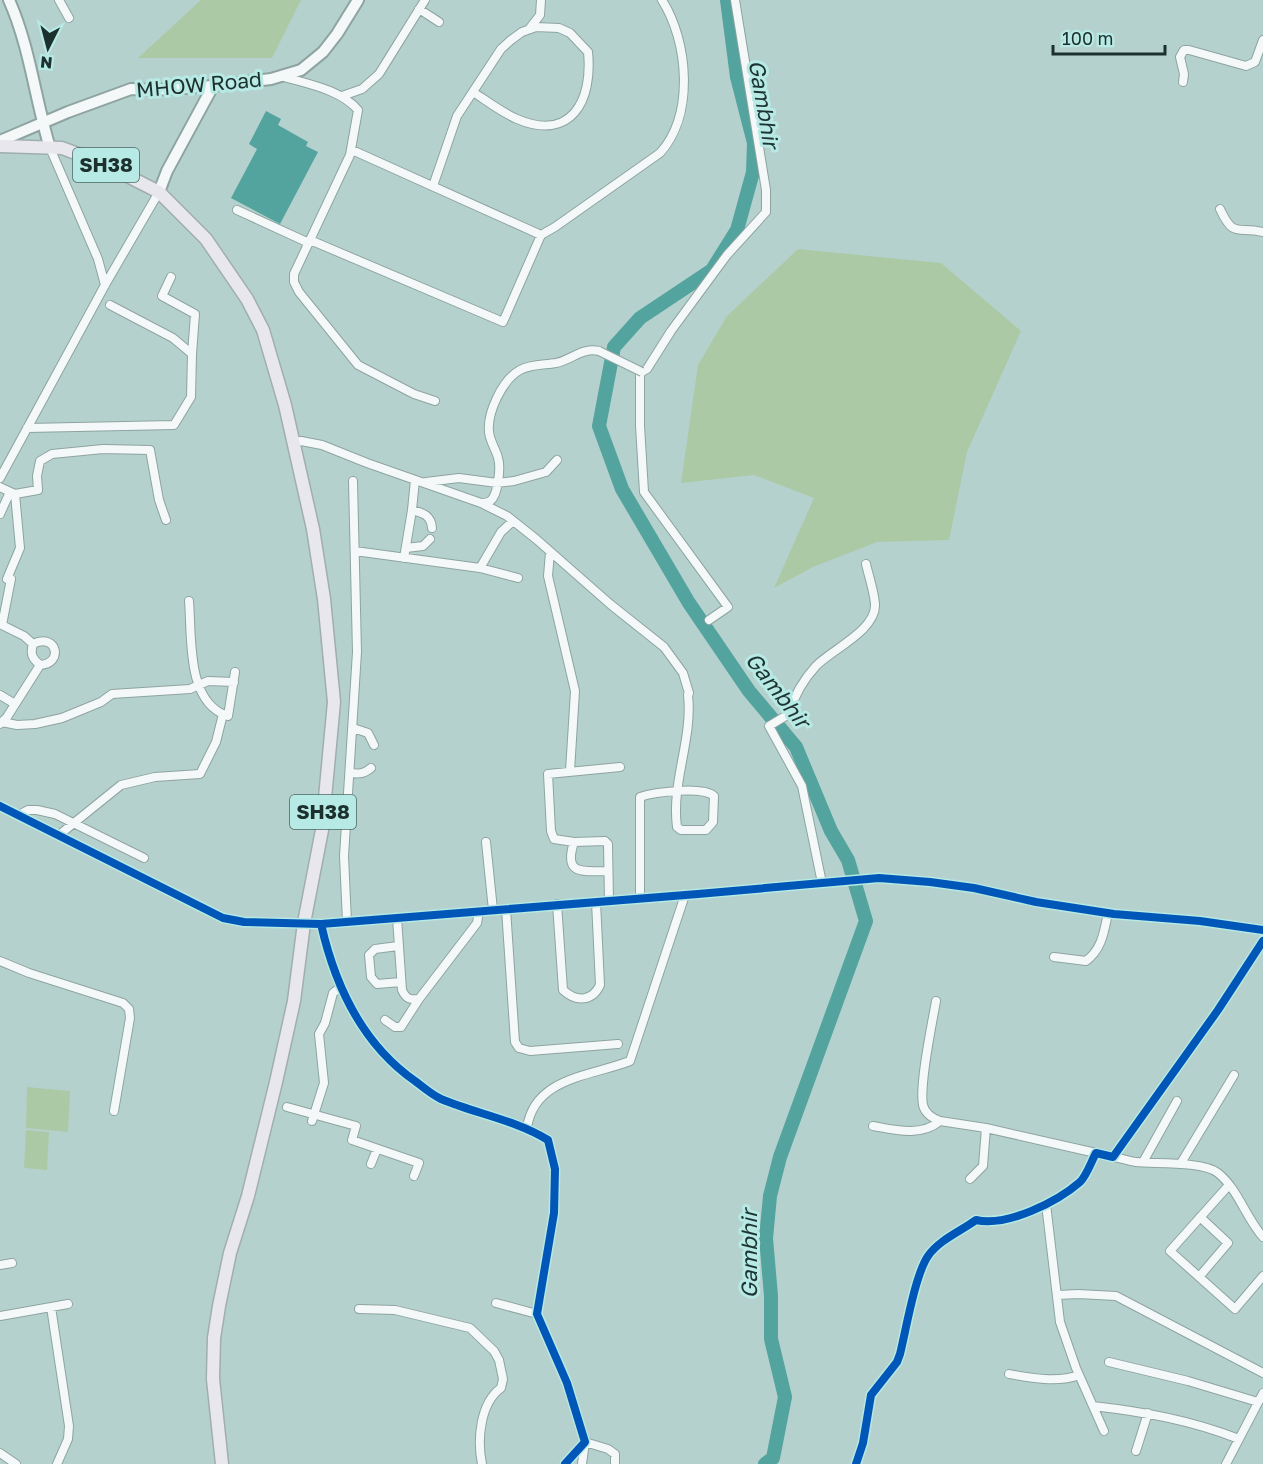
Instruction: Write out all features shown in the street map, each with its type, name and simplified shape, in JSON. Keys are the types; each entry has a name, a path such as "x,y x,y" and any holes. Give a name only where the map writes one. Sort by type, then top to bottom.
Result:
{"main road":[{"path":"9,0 18,20 27,51 42,124 50,148"},
{"path":"286,75 301,70 323,52 358,0"},
{"name":"MHOW Road","path":"0,141 68,112 131,89 154,90 213,86 286,75"},
{"path":"159,192 166,171 213,86"},
{"name":"SH38","path":"0,146 62,148 102,163 159,192 206,239 247,299 263,330 285,405 313,530 324,599 334,702 322,830 304,923 294,1001 248,1196 230,1253 214,1338 213,1379 222,1464"}],"street":[{"path":"59,0 69,18"},
{"path":"342,96 362,89 379,74 424,0"},
{"path":"529,29 540,15 541,0"},
{"path":"237,210 503,322 541,235 594,201 660,153 672,137 681,104 682,63 680,38 662,0"},
{"path":"709,620 728,607 644,492 640,373 647,369 671,331 726,255 766,212 766,190 735,0"},
{"path":"419,9 439,22"},
{"path":"433,186 457,116 501,49 522,32 536,27 560,28 570,33 588,52 588,79 582,102 572,117 560,123 547,126 535,125 514,118 473,92"},
{"path":"1183,82 1184,74 1180,57 1184,50 1246,66 1255,62 1263,40"},
{"path":"286,75 342,96 358,110 352,150 294,274 294,282 358,365 414,394 435,401"},
{"path":"50,148 86,229 105,285"},
{"path":"352,150 541,235"},
{"path":"0,478 105,285 159,192"},
{"path":"1220,209 1227,224 1234,230 1263,232"},
{"path":"27,428 174,425 191,397 195,314 162,296 171,277"},
{"path":"110,305 173,338 192,354"},
{"path":"481,503 488,503 493,498 497,483 499,459 488,430 490,412 511,376 529,366 566,360 587,349 598,351 642,372"},
{"path":"292,442 301,441 322,445 418,482 481,503 513,521 664,647 683,673 690,715 676,792 677,827 681,830 706,830 713,822 714,796 708,791 676,792 652,793 640,796 640,898"},
{"path":"0,487 13,493 38,490 37,476 40,461 52,454 103,449 150,450 159,500 166,520"},
{"path":"418,482 459,478 497,483 514,482 546,472 557,460"},
{"path":"347,922 345,856 357,652 353,481"},
{"path":"404,558 418,482"},
{"path":"0,514 13,493"},
{"path":"13,493 19,519 20,550 9,579 6,608 1,625 24,636 33,644"},
{"path":"412,510 427,515 431,520 432,528"},
{"path":"480,568 501,532 513,521"},
{"path":"406,548 423,546 430,539"},
{"path":"355,551 480,568 518,578"},
{"path":"550,552 548,576 575,691 570,771"},
{"path":"822,883 802,786 769,726 789,714 794,696 817,664 856,635 873,615 875,605 866,564"},
{"path":"0,598 6,608"},
{"path":"189,601 198,687 213,710 228,716 235,672"},
{"path":"44,641 51,643 55,655 52,661 46,665 40,665 33,659 30,652 33,644 44,641"},
{"path":"40,665 1,723 35,724 62,718 101,702 112,694 190,690 208,681 234,682"},
{"path":"0,694 15,704"},
{"path":"59,835 121,784 155,777 200,774 216,742 222,714"},
{"path":"353,728 368,733 374,746"},
{"path":"609,901 608,844 604,841 574,842 554,839 551,831 548,774 620,767"},
{"path":"350,773 358,774 371,768"},
{"path":"0,806 223,918 244,922 321,924 879,878 974,888 1036,902 1108,913 1200,921 1263,930"},
{"path":"20,815 28,810 55,814 144,858"},
{"path":"486,842 493,910"},
{"path":"574,842 570,860 573,868 579,871 608,871"},
{"path":"527,1128 529,1115 537,1100 549,1090 565,1081 630,1061 685,895"},
{"path":"556,904 563,990 569,996 582,999 591,997 600,985 596,902"},
{"path":"506,909 515,1042 519,1048 530,1051 618,1044"},
{"path":"385,1020 395,1027 401,1027 419,999 477,922 479,911"},
{"path":"1053,957 1086,961 1095,954 1101,945 1108,913"},
{"path":"397,918 400,982 405,997 411,1000 419,999"},
{"path":"321,924 340,987 372,1041 401,1071 438,1098 473,1112 527,1128 548,1140 555,1169 554,1213 537,1314 567,1383 585,1442 582,1464"},
{"path":"1113,1157 1218,1010 1263,941"},
{"path":"398,946 375,949 369,956 371,977 377,984 400,982"},
{"path":"0,961 123,1003 129,1009 130,1018 114,1111"},
{"path":"313,1118 324,1083 319,1034 325,1023 333,993 340,987"},
{"path":"936,1001 924,1081 923,1105 932,1118 1113,1157 1143,1162 1180,1163 1216,1171 1229,1185 1263,1237"},
{"path":"1180,1163 1234,1074"},
{"path":"1143,1162 1177,1101"},
{"path":"287,1107 313,1118 356,1126 352,1140 419,1163 414,1176"},
{"path":"873,1126 912,1132 933,1126 940,1121"},
{"path":"970,1179 983,1166 986,1128"},
{"path":"371,1164 377,1149"},
{"path":"856,1464 863,1443 871,1395 897,1362 915,1289 927,1257 939,1245 976,1221 988,1223 1003,1221 1016,1215 1033,1212 1046,1204 1081,1181 1096,1153"},
{"path":"1229,1185 1170,1251 1235,1308 1263,1276"},
{"path":"1046,1204 1060,1322 1079,1375 1104,1431"},
{"path":"1199,1277 1228,1243 1200,1217"},
{"path":"0,1265 12,1263"},
{"path":"1058,1296 1078,1294 1116,1296 1263,1373"},
{"path":"496,1302 537,1314"},
{"path":"0,1316 68,1304"},
{"path":"51,1307 69,1426 66,1445 57,1464"},
{"path":"359,1310 395,1310 451,1322 470,1328 494,1351 499,1360 503,1379 501,1388 492,1394 487,1404 480,1434 482,1464"},
{"path":"1109,1362 1188,1381 1258,1402"},
{"path":"1009,1374 1069,1379 1079,1375"},
{"path":"1226,1464 1263,1393"},
{"path":"1093,1406 1185,1420 1239,1439"},
{"path":"1136,1451 1148,1413"},
{"path":"565,1464 585,1442"},
{"path":"585,1442 608,1449 615,1454 615,1464"},
{"path":"0,1453 16,1464"}],"green space":[{"path":"201,0 301,0 272,58 138,58"},
{"path":"798,249 941,263 1021,331 967,452 949,540 877,542 813,567 774,588 814,498 754,475 681,483 698,365 727,316"},
{"path":"27,1087 70,1091 68,1132 26,1128"},
{"path":"26,1130 49,1132 47,1170 24,1168"}],"water":[{"path":"266,111 281,119 278,125 308,142 306,146 318,152 280,224 231,198 257,149 249,144"}],"waterway":[{"name":"Gambhir","path":"727,0 737,77 754,143 753,172 737,230 712,270 640,318 614,347 599,426 622,489 689,603 749,691 796,747 831,831 848,860 866,921 780,1157 770,1196 766,1238 771,1296 771,1339 785,1397 773,1458 765,1464"}],"cycle path":[{"path":"0,806 223,918 244,922 321,924 334,969 353,1012 380,1050 396,1066 441,1099 509,1122 548,1140 555,1169 554,1213 537,1314 567,1383 585,1442 565,1464"},
{"path":"321,924 879,878 974,888 1036,902 1114,914 1200,921 1263,930"},
{"path":"856,1464 863,1443 871,1395 897,1362 915,1289 928,1256 944,1240 976,1220 1002,1220 1016,1216 1045,1205 1070,1190 1080,1182 1096,1153 1113,1157 1218,1010 1263,941"}]}
